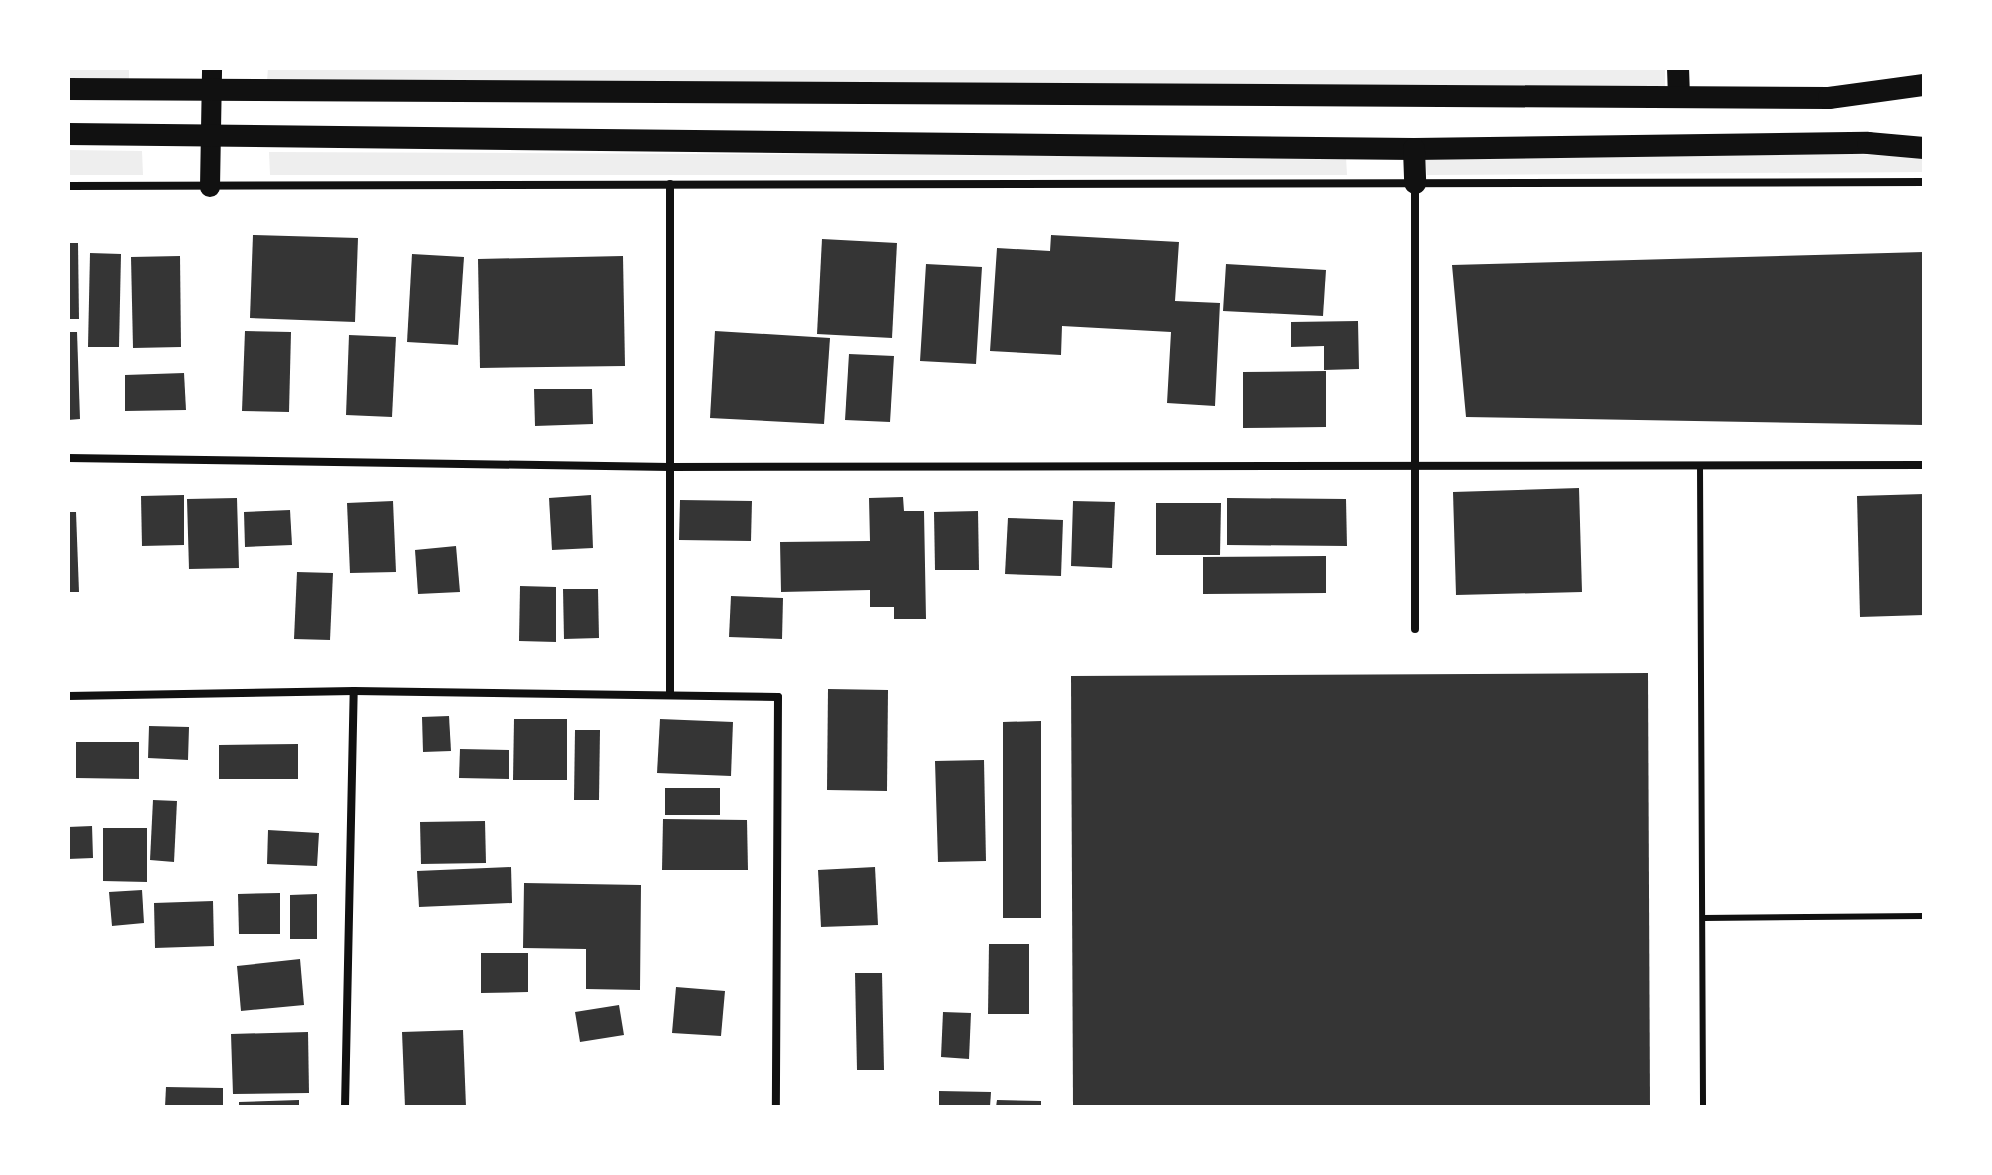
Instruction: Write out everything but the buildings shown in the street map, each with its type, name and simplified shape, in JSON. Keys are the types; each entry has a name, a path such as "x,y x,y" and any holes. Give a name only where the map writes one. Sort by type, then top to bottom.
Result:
{"highway":[{"path":"1678,68 1679,97"},
{"path":"68,89 212,79 1829,98 1924,85"},
{"path":"68,134 1414,149 1868,143 1924,148"},
{"path":"1414,149 1415,183"}],"main road":[{"path":"210,187 212,79"}],"street":[{"path":"68,186 1924,182"},
{"path":"1415,183 1415,629"},
{"path":"670,184 670,693"},
{"path":"68,458 670,467 1924,465"},
{"path":"345,1107 354,691"},
{"path":"68,696 354,691 670,693 778,697 776,1107"}],"lane":[{"path":"1700,465 1703,1107"},
{"path":"1703,918 1924,916"}],"shaded area":[{"path":"68,68 129,68 129,79 68,78"},
{"path":"268,68 1665,70 1665,87 267,81"},
{"path":"68,150 142,151 143,175 68,175"},
{"path":"269,152 1346,157 1347,175 270,175"},
{"path":"1839,153 1924,158 1924,172 1427,175 1425,159"}]}
